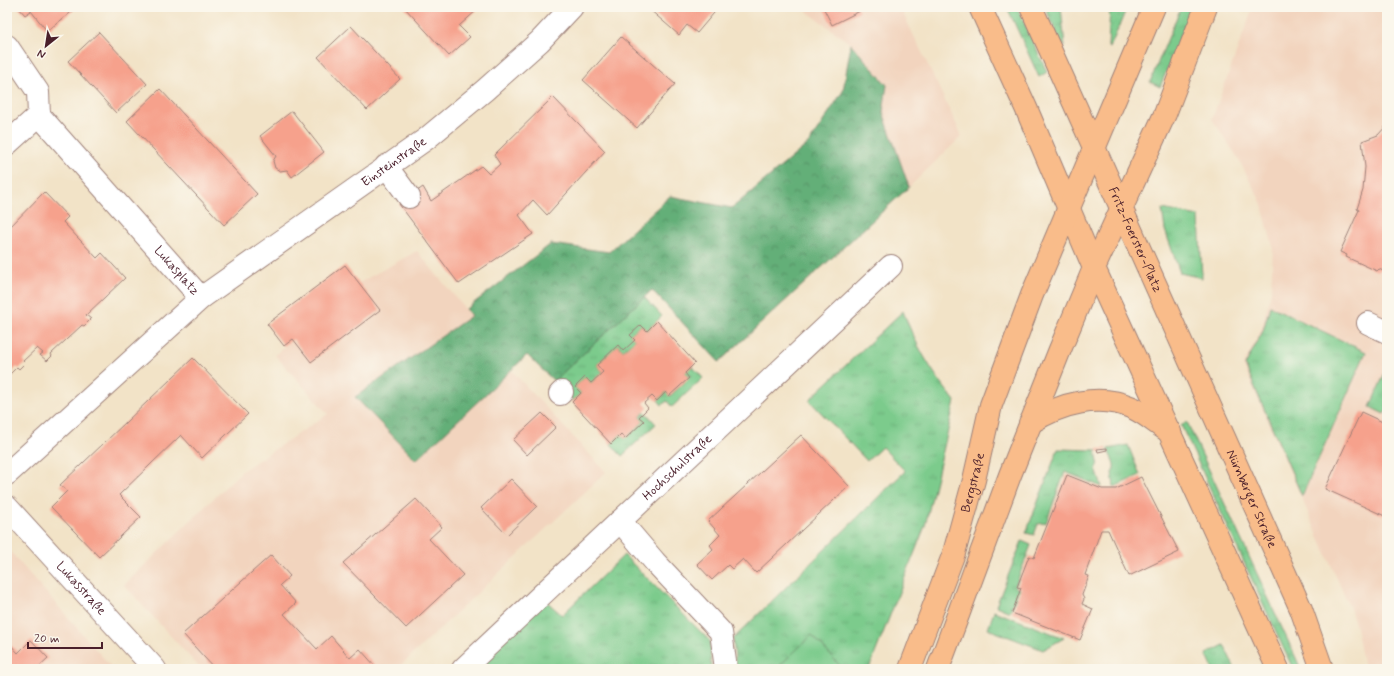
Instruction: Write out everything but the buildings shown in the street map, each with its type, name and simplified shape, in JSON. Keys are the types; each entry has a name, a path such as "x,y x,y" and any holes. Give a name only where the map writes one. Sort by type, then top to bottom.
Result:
{"main road":[{"path":"980,7 1026,108 1094,268 1278,669"},
{"name":"Fritz-Foerster-Platz","path":"1031,7 1176,331"},
{"path":"1068,208 1095,148 1154,7"},
{"path":"938,669 1030,423 1094,268 1165,114 1206,7"},
{"name":"Bergstraße","path":"910,669 954,553 974,480 991,405 1032,295 1068,208"},
{"name":"Nürnberger Straße","path":"1176,331 1301,609 1322,669"},
{"path":"1030,423 1045,413 1060,407 1083,402 1106,401 1134,408 1170,432"}],"street":[{"name":"Einsteinstraße","path":"201,298 426,139 485,90 540,41 572,7"},
{"path":"7,46 38,92 39,115 7,144"},
{"name":"Lukasplatz","path":"7,474 201,298 39,115"},
{"path":"386,166 409,197"},
{"name":"Hochschulstraße","path":"463,669 891,266"},
{"path":"1368,323 1387,332"},
{"name":"Lukasstraße","path":"7,507 155,669"},
{"path":"620,521 655,562 721,632 726,669"}],"shaded area":[{"path":"801,7 900,7 962,136 909,187 883,112 887,85 851,44"},
{"path":"1253,7 1387,7 1387,669 1364,669 1357,631 1350,608 1243,365 1261,330 1271,292 1273,247 1261,202 1238,158 1212,119"},
{"path":"417,251 471,316 355,397 417,460 511,370 606,472 397,669 201,669 124,585 242,471 328,414 275,355 293,339 301,349 359,283"},
{"path":"7,548 113,669 7,669"}],"green space":[{"path":"1007,7 1017,7 1047,72 1039,77"},
{"path":"1045,7 1061,7 1065,46 1061,44"},
{"path":"1110,7 1127,7 1110,48 1108,47"},
{"path":"1181,7 1192,7 1160,87 1150,82"},
{"path":"851,44 887,85 883,112 909,187 719,362 652,290 554,381 527,355 416,460 355,397 471,316 466,309 551,244 609,252 670,196 732,208 809,143 843,91"},
{"path":"1162,209 1199,216 1202,278 1180,273 1165,230"},
{"path":"644,297 662,316 647,331 641,325 630,335 635,340 623,351 618,345 597,365 603,372 591,383 585,377 575,387 581,393 573,401 554,381"},
{"path":"1270,306 1366,352 1302,496 1245,365 1263,331"},
{"path":"903,311 925,358 955,401 925,526 869,669 736,669 733,639 905,471 882,447 867,461 809,400"},
{"path":"692,366 703,378 672,407 667,401 662,405 658,400 666,392 670,396 689,378 685,373"},
{"path":"1387,368 1387,410 1384,414 1370,407"},
{"path":"645,412 656,424 622,456 611,444 621,434 625,439 644,421 639,417"},
{"path":"1187,422 1301,669 1293,669 1181,425"},
{"path":"1128,445 1140,475 1114,487 1112,473 1114,470 1114,464 1108,449"},
{"path":"1058,449 1096,450 1098,462 1096,469 1102,487 1065,472 1046,523 1038,524 1034,535 1026,533"},
{"path":"1022,541 1031,545 1015,587 1019,589 1010,612 996,606"},
{"path":"624,555 710,641 711,669 473,669 545,600 562,615"},
{"path":"994,611 1064,638 1043,650 988,629"},
{"path":"812,635 843,669 776,669"},
{"path":"1224,645 1235,669 1213,669 1206,654"}]}
